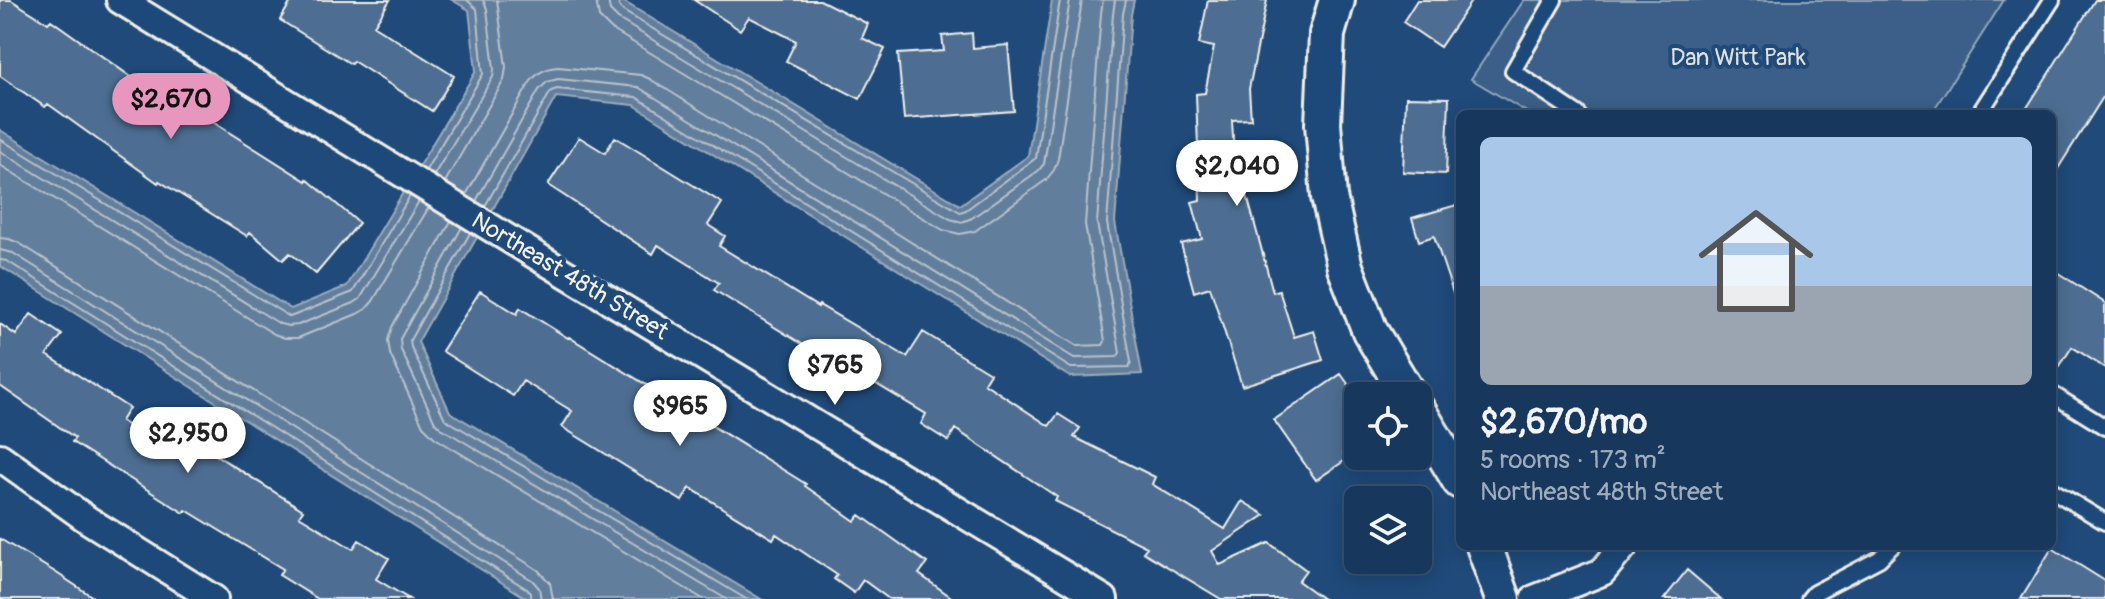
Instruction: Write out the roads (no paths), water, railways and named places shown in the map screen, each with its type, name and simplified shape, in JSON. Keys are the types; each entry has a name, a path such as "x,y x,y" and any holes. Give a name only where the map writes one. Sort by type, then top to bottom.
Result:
{"street":[{"name":"Northeast 48th Street","path":"120,0 1104,599"},
{"path":"1337,0 1327,34 1323,124 1329,197 1345,267 1370,331 1401,382"},
{"path":"1432,434 1456,474"},
{"path":"0,457 88,520 214,599"},
{"path":"1485,550 1503,599"},
{"path":"1534,599 1602,572 1621,550"}],"lane":[{"path":"1554,0 1513,71 1572,110"},
{"path":"1982,110 2052,0"},
{"path":"2056,396 2105,427"},
{"path":"2056,492 2105,522"},
{"path":"1809,599 1814,593 1879,559 1888,550"}],"water":[{"path":"452,0 621,0 960,205 1028,156 1052,0 1134,0 1115,222 1142,374 1070,377 634,105 556,97 418,342 450,412 761,599 528,599 0,266 0,130 291,309 347,286 476,71 469,10"}],"park label":[{"name":"Dan Witt Park","path":"1738,57"}]}
